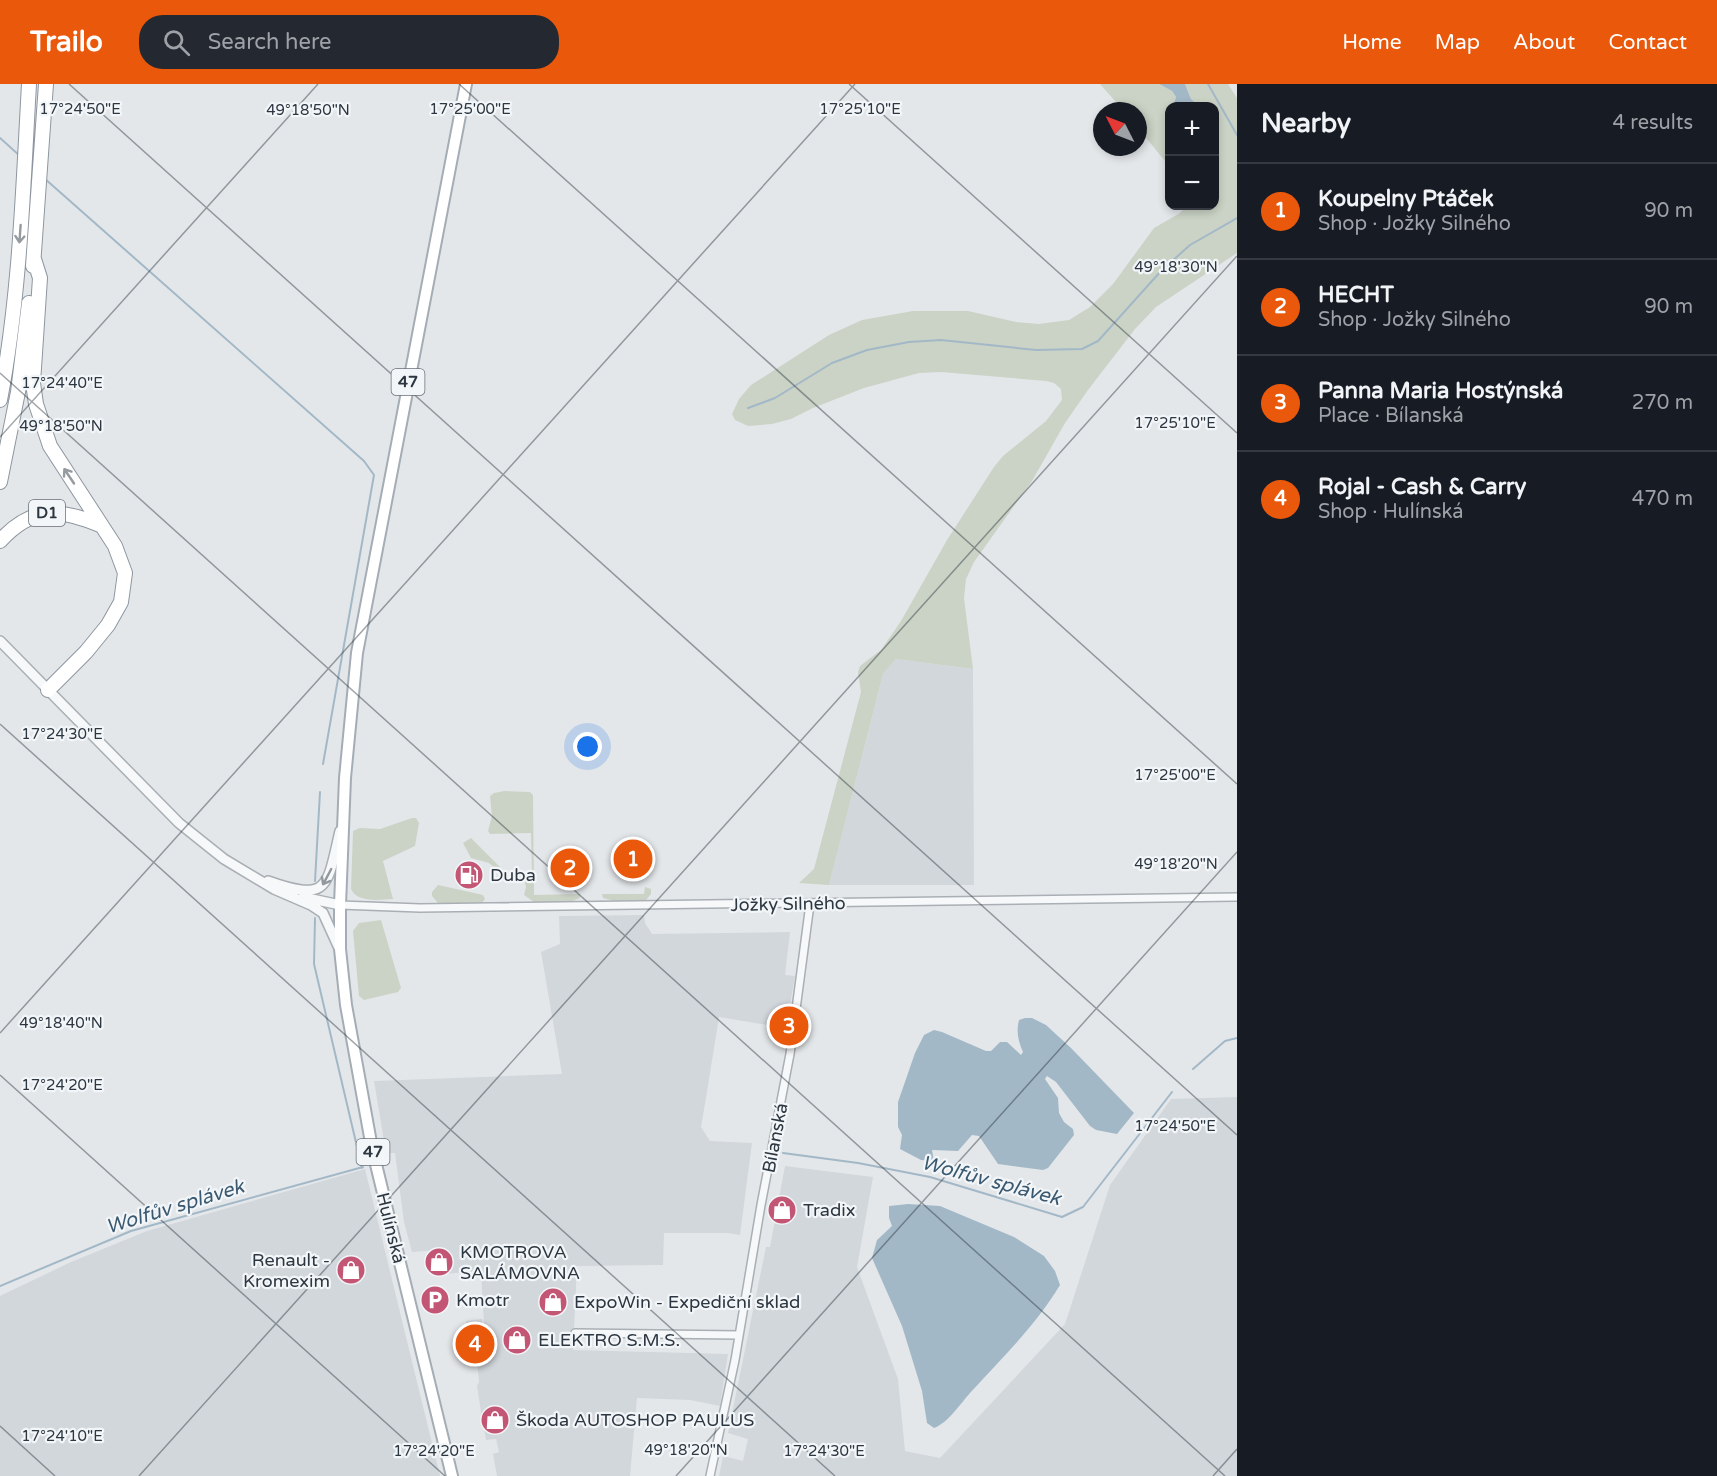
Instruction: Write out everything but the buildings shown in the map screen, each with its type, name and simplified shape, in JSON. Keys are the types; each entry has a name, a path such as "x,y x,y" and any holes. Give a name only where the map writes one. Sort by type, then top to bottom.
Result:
{"highway":[{"path":"0,400 11,328 19,247 30,84"},
{"path":"0,482 18,393 34,259 46,84"},
{"path":"34,259 40,278 33,382 36,404 50,446 115,546 125,573 121,602 108,625 86,652 48,690"},
{"name":"D1","path":"0,541 11,529 30,517 51,512 72,515 100,525"}],"main road":[{"name":"47","path":"340,905 342,821 349,725 360,635 466,84"},
{"name":"Hulínská","path":"340,905 340,949 353,1052 373,1155 452,1476"}],"street":[{"path":"0,641 179,823 218,854 282,894 323,913 340,949"},
{"path":"258,878 303,892 316,890 324,884 330,874 342,821"},
{"path":"258,878 304,897 340,905"},
{"name":"Jožky Silného","path":"340,905 420,908 1237,897"},
{"name":"Bílanská","path":"711,1476 790,1054 810,904"},
{"path":"575,1333 739,1335"}],"shaded area":[{"path":"1100,84 1159,84 1172,91 1176,97 1174,102 1165,102 1165,161 1147,139 1147,102 1116,102"},
{"path":"1185,84 1228,84 1237,98 1237,253 1156,307 1135,329 1065,423 1032,481 974,562 966,579 964,598 973,669 896,659 883,674 829,885 799,883 814,869 861,692 858,672 860,666 881,650 901,621 947,540 994,467 1003,456 1046,421 1062,400 1061,389 1054,383 1046,381 941,372 919,373 864,388 791,419 772,424 748,426 735,420 732,414 739,399 751,385 829,335 862,320 913,311 968,311 1016,322 1039,324 1069,320 1090,307 1113,284 1154,228 1183,210 1219,210 1219,102 1194,102"},
{"path":"896,659 973,669 974,885 829,885 883,674"},
{"path":"504,791 530,792 533,795 534,895 580,894 580,898 570,902 534,902 524,895 526,887 524,879 532,874 531,833 490,834 488,831 492,816 490,796"},
{"path":"416,818 419,823 415,846 383,861 393,899 369,900 358,897 351,889 353,831 360,828 380,829"},
{"path":"471,838 500,867 496,869 489,863 471,858 463,843"},
{"path":"505,872 508,875 506,880 501,876"},
{"path":"438,885 483,895 485,899 482,903 438,903 432,896 432,892"},
{"path":"645,887 651,889 651,894 646,900 614,901 603,898 602,894 644,894"},
{"path":"644,915 645,923 652,934 790,932 785,975 795,976 786,1028 719,1017 701,1127 710,1141 752,1143 740,1235 664,1233 663,1265 577,1266 573,1350 728,1354 720,1406 690,1400 637,1398 630,1476 497,1476 493,1454 499,1452 496,1439 486,1440 480,1418 482,1418 477,1386 479,1382 476,1351 468,1352 466,1321 482,1319 482,1325 484,1325 481,1271 442,1274 442,1258 439,1258 438,1250 412,1252 404,1222 395,1153 386,1153 374,1081 562,1074 541,952 560,944 559,916"},
{"path":"381,920 401,988 398,992 364,1000 359,996 353,931 359,923"},
{"path":"1237,1097 1237,1476 719,1476 723,1456 743,1461 748,1439 728,1433 766,1247 770,1247 785,1166 873,1177 857,1267 898,1379 905,1451 940,1458 1065,1324 1110,1185 1171,1099"},
{"path":"365,1169 440,1476 0,1476 0,1296 71,1262 147,1231"}],"water":[{"path":"1159,84 1185,84 1194,102 1174,102 1176,97 1172,91"},
{"path":"1032,1018 1046,1025 1134,1113 1117,1134 1096,1130 1090,1126 1056,1082 1047,1076 1045,1079 1058,1098 1059,1113 1064,1122 1073,1129 1074,1135 1048,1168 1043,1170 998,1164 979,1136 972,1135 958,1151 932,1150 934,1161 921,1160 900,1149 902,1135 898,1127 898,1102 915,1053 924,1035 934,1030 942,1032 986,1051 991,1051 1000,1042 1007,1042 1021,1055 1023,1052 1018,1028 1019,1020"},
{"path":"908,1204 940,1206 1014,1237 1044,1256 1055,1271 1060,1285 1051,1300 1018,1341 949,1418 934,1428 927,1423 922,1391 902,1326 872,1258 877,1240 892,1226 889,1206"}],"waterway":[{"path":"1208,84 1237,135"},
{"path":"0,138 20,156"},
{"path":"44,178 364,461 374,475 323,764"},
{"path":"748,408 775,398 832,363 867,350 909,342 941,340 1036,350 1082,349 1098,341 1161,271 1190,245 1237,218"},
{"path":"315,881 320,792"},
{"path":"315,918 314,964 362,1168"},
{"name":"Wolfův splávek","path":"1193,1069 1225,1041 1237,1038"},
{"name":"Wolfův splávek","path":"783,1153 858,1163 930,1177 1062,1217 1083,1207 1172,1092"},
{"name":"Wolfův splávek","path":"0,1286 131,1231 363,1167"}],"place":[{"name":"Koupelny Ptáček","path":"633,859"},
{"name":"HECHT","path":"570,868"},
{"name":"Duba","path":"469,875"},
{"name":"Panna Maria Hostýnská","path":"789,1026"},
{"name":"Tradix","path":"782,1210"},
{"name":"KMOTROVA SALÁMOVNA","path":"439,1262"},
{"name":"Renault - Kromexim","path":"351,1270"},
{"name":"Kmotr","path":"435,1300"},
{"name":"ExpoWin - Expediční sklad","path":"553,1302"},
{"name":"ELEKTRO S.M.S.","path":"517,1340"},
{"name":"Rojal - Cash & Carry","path":"475,1344"},
{"name":"Škoda AUTOSHOP PAULUS","path":"495,1420"}]}
